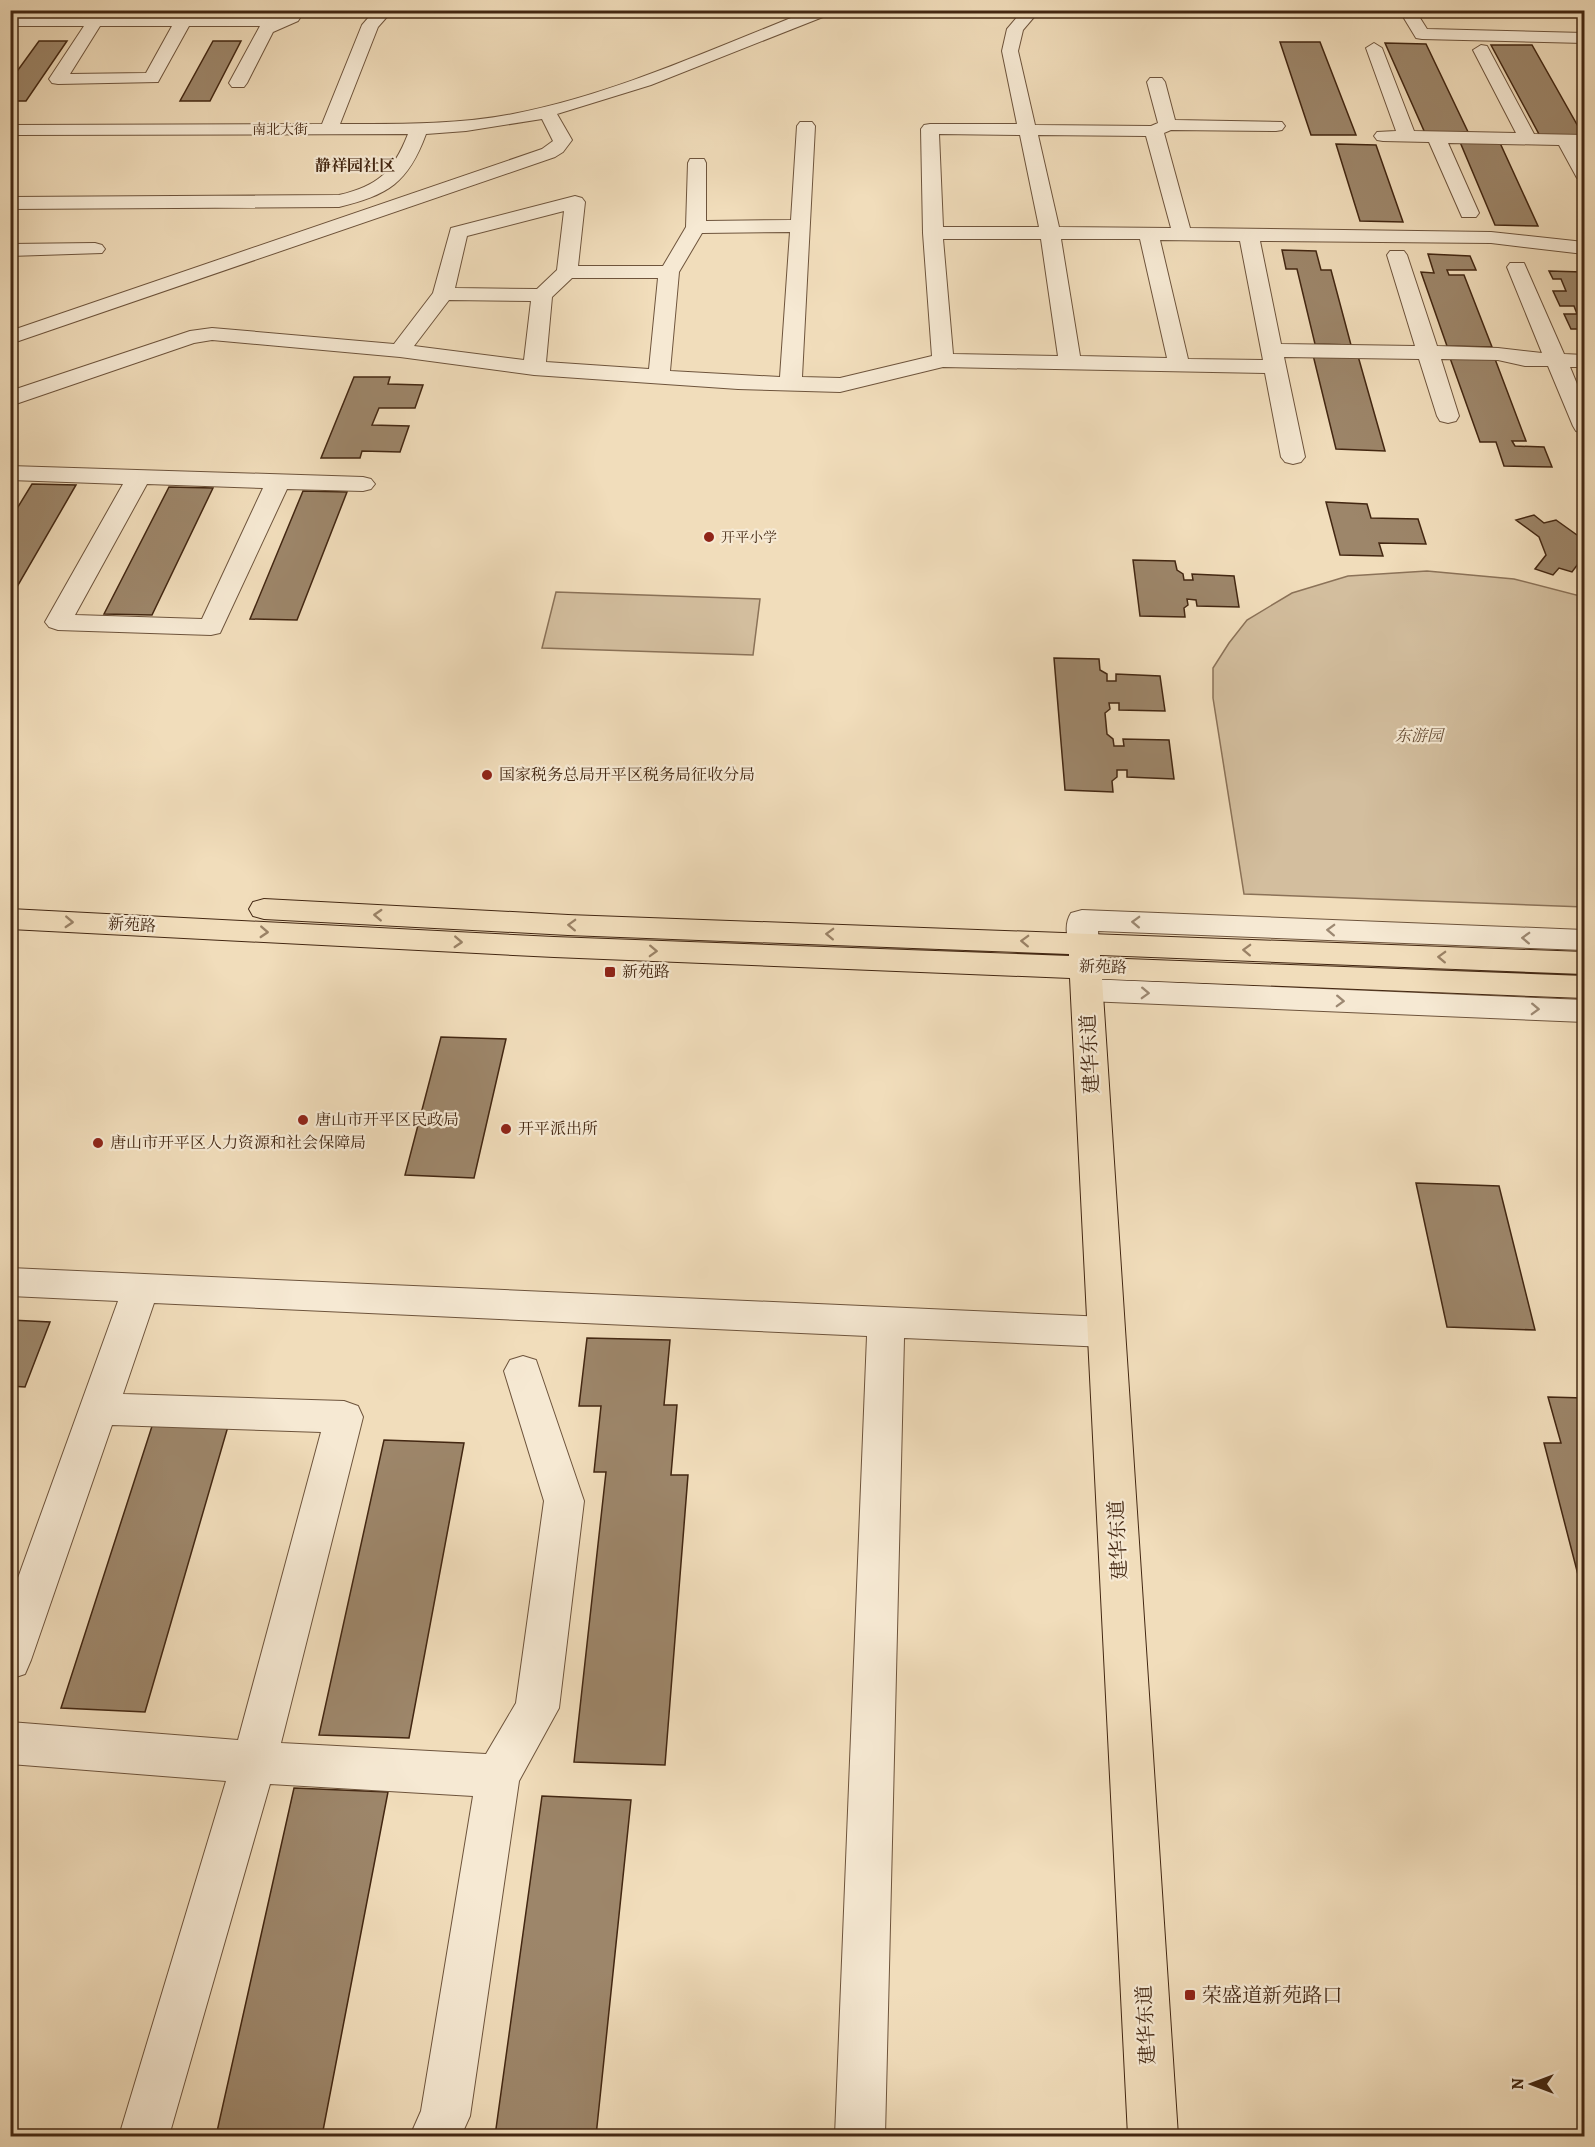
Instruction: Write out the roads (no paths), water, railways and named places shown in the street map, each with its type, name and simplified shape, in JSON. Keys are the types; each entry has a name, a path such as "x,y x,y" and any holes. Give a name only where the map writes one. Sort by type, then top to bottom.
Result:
{"main road":[{"name":"新苑路","path":"10,896 567,925 1085,967 1584,963"},
{"name":"新苑路","path":"10,919 554,947 1584,987"},
{"name":"建华东道","path":"1085,967 1153,2136"}],"street":[{"path":"10,38 31,10"},
{"path":"238,83 266,30 291,18 295,10"},
{"path":"329,129 370,25 386,10"},
{"name":"南北大街","path":"10,129 419,129 505,121 547,112 645,81 827,10"},
{"path":"1032,10 1015,29 1010,51 1050,232 1070,363"},
{"path":"1407,10 1422,34 1583,48"},
{"path":"10,21 95,21 118,16 183,21 210,16 280,23"},
{"path":"95,21 58,78 152,78 183,21"},
{"path":"1374,48 1407,137"},
{"path":"1481,50 1528,139"},
{"path":"1156,82 1161,128 1182,234"},
{"path":"505,121 528,144 546,154 559,147 563,140 547,112"},
{"path":"791,382 806,126"},
{"path":"943,360 933,233 930,129 1276,126"},
{"path":"10,203 324,203 353,198 380,187 401,170 408,159 419,129"},
{"path":"1383,136 1575,140 1584,174"},
{"path":"1436,137 1469,213"},
{"path":"10,338 528,144"},
{"path":"659,375 669,272 696,227 697,164"},
{"path":"400,351 443,294 458,232 575,201 567,272 542,295 534,368"},
{"path":"10,250 90,258 119,203"},
{"path":"696,227 800,226"},
{"path":"933,233 1148,232 1490,238 1560,243 1584,248"},
{"path":"1148,232 1179,365"},
{"path":"1250,235 1293,457"},
{"path":"1397,255 1448,416"},
{"path":"1517,267 1584,426"},
{"path":"567,272 669,272"},
{"path":"443,294 542,295"},
{"path":"10,399 190,337 212,334 400,351 534,368 738,382 840,385 943,360 1179,365 1274,358 1427,352 1498,354 1525,359 1584,361"},
{"path":"11,473 363,484"},
{"path":"139,477 58,622 211,627 278,482"},
{"path":"1584,940 1082,920 1085,967 1584,1011"},
{"path":"10,1282 1106,1332"},
{"path":"10,1660 141,1288"},
{"path":"860,2136 886,1322"},
{"path":"435,2136 445,2116 498,1776 537,1708 564,1501 523,1371"},
{"path":"97,1409 344,1418 254,1762 144,2136"},
{"path":"10,1743 254,1762 498,1776"}],"place":[{"name":"开平小学","path":"709,537"},
{"name":"国家税务总局开平区税务局征收分局","path":"487,775"},
{"name":"新苑路","path":"610,972"},
{"name":"唐山市开平区民政局","path":"303,1120"},
{"name":"开平派出所","path":"506,1129"},
{"name":"唐山市开平区人力资源和社会保障局","path":"98,1143"},
{"name":"荣盛道新苑路口","path":"1190,1995"}],"district":[{"name":"静祥园社区","path":"355,166"}],"park label":[{"name":"东游园","path":"1419,736"}]}
